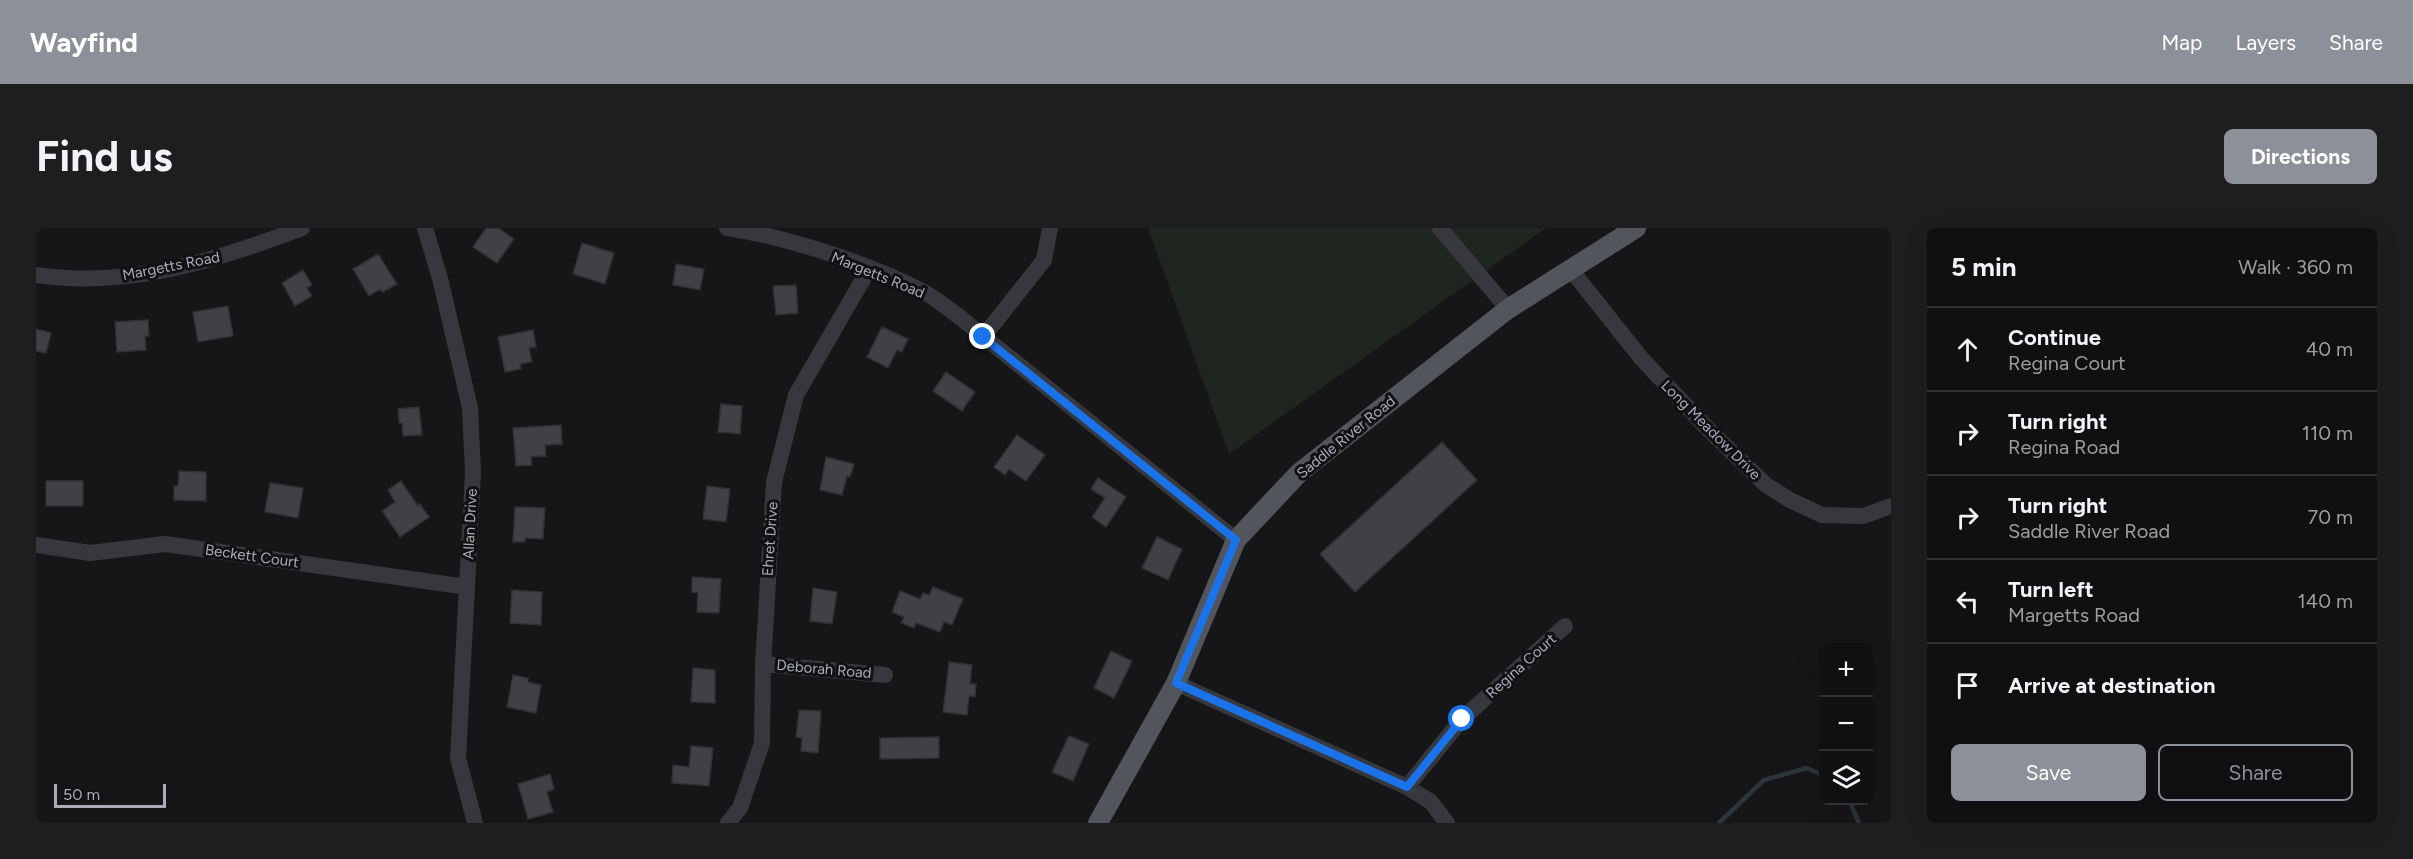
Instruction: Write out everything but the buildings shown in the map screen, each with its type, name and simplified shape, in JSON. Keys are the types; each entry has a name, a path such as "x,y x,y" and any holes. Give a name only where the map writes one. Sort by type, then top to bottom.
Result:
{"main road":[{"name":"Saddle River Road","path":"1098,823 1176,683 1236,540 1299,473 1508,309 1572,271 1636,228"}],"street":[{"name":"Margetts Road","path":"36,275 117,277 177,268 237,253 302,228"},
{"name":"Allan Drive","path":"425,228 441,282 470,408 473,472 458,758 475,823"},
{"name":"Margetts Road","path":"727,228 807,247 869,269 925,293 1236,540"},
{"path":"983,337 1044,260 1050,228"},
{"path":"1440,228 1508,309"},
{"name":"Ehret Drive","path":"728,823 740,808 762,743 763,664 774,482 796,395 869,269"},
{"name":"Long Meadow Drive","path":"1572,271 1641,358 1709,430 1766,484 1790,500 1822,514 1863,516 1891,506"},
{"name":"Beckett Court","path":"36,545 90,553 165,544 467,587"},
{"name":"Regina Court","path":"1407,787 1462,719 1565,626"},
{"name":"Deborah Road","path":"763,664 885,675"},
{"path":"1176,683 1407,787 1431,802 1447,823"}],"shaded area":[{"path":"1148,228 1546,228 1229,454"}],"waterway":[{"path":"1719,823 1764,780 1807,768 1819,774"},
{"path":"1851,805 1859,823"}],"route":[{"path":"983,337 1236,540 1176,683 1407,787 1462,719"}]}
